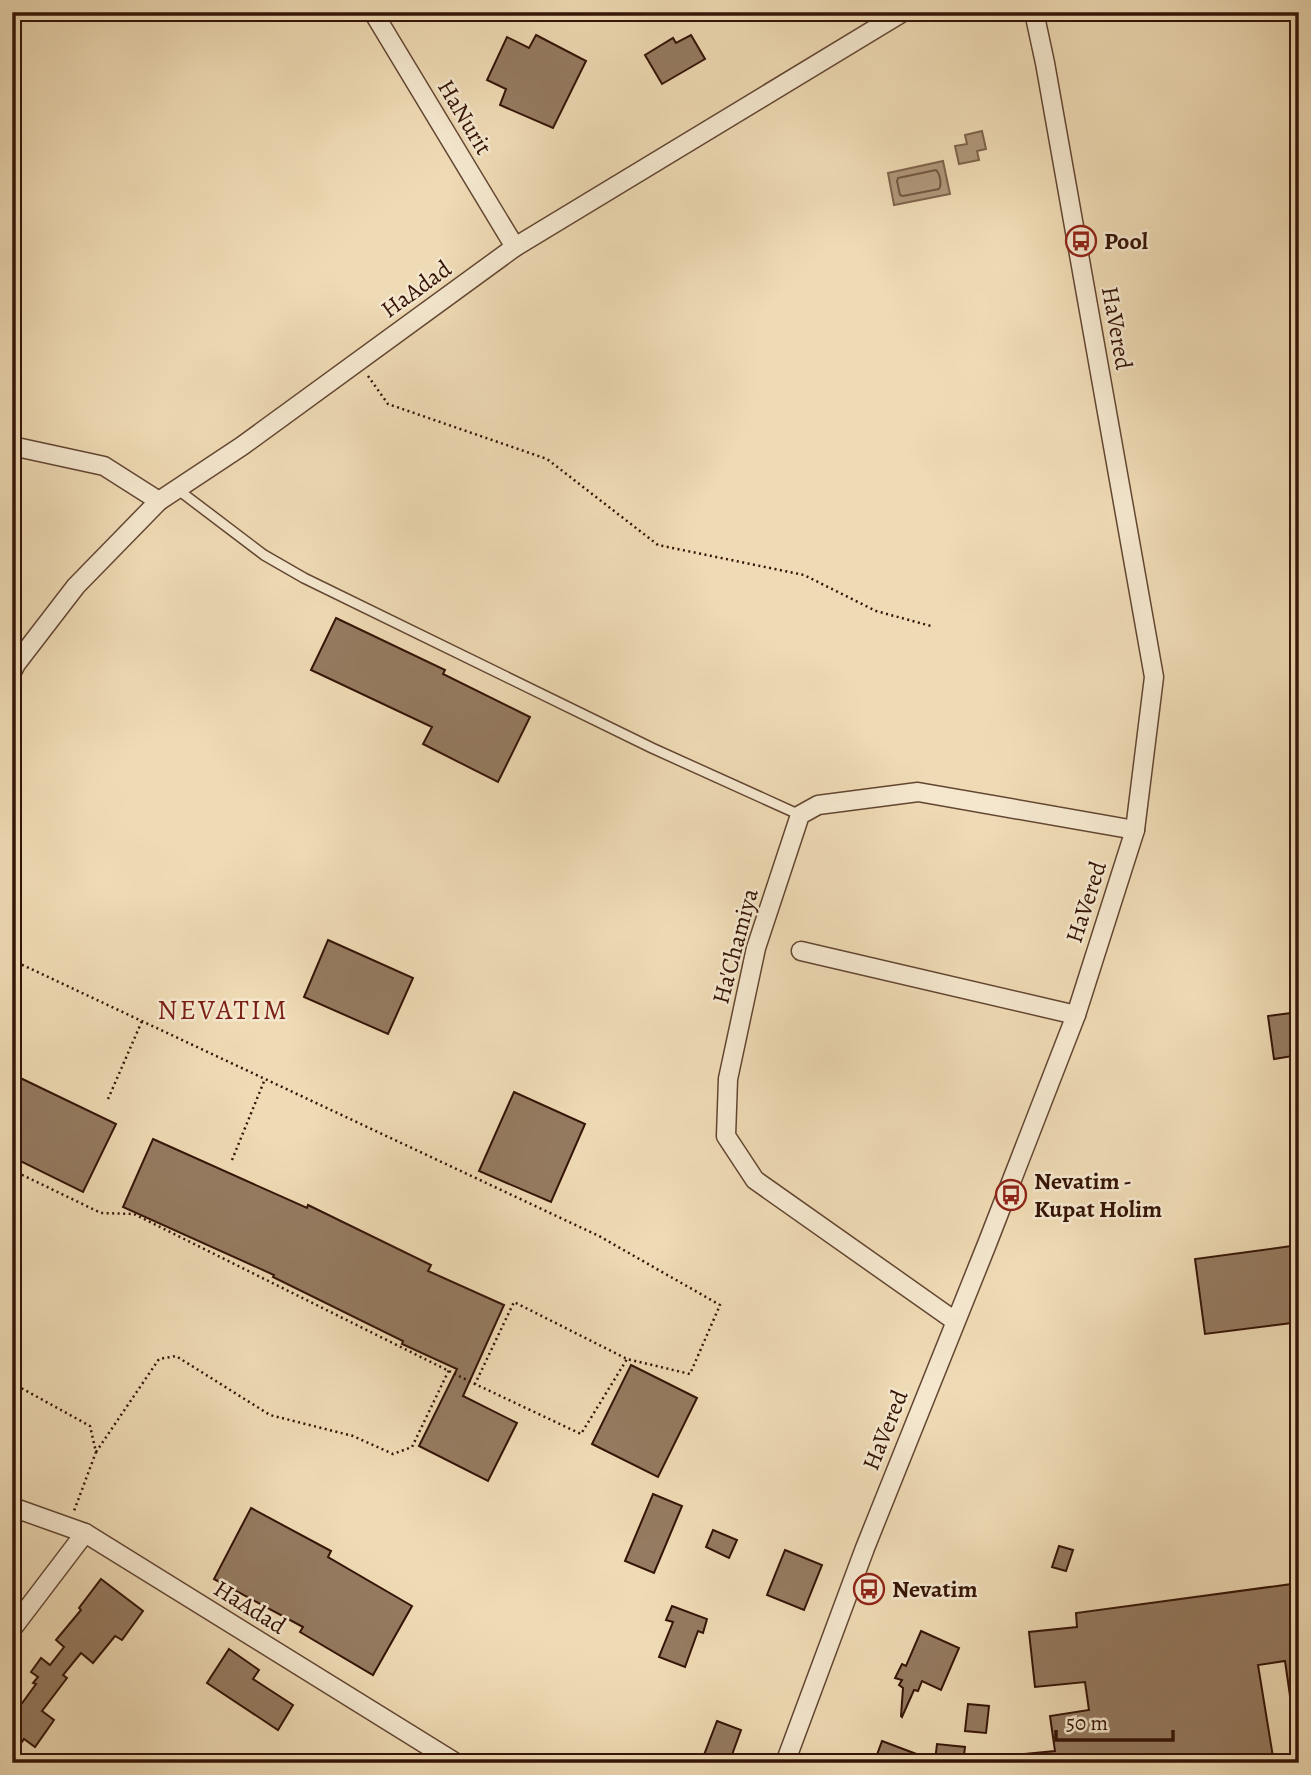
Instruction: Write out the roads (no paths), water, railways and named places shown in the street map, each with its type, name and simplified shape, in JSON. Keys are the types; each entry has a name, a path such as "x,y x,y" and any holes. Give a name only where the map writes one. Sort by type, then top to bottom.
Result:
{"street":[{"name":"HaNurit","path":"373,12 515,247"},
{"name":"HaAdad","path":"12,672 76,586 159,501 242,446 515,247 903,12"},
{"name":"HaVered","path":"785,1763 865,1548 1076,1014 1135,830 1154,677 1034,12"},
{"path":"12,446 104,466 159,501"},
{"path":"800,815 818,805 918,792 1135,830"},
{"name":"Ha'Chamiya","path":"800,815 756,948 727,1079 726,1136 755,1180 956,1321"},
{"path":"801,951 1076,1014"},
{"name":"HaAdad","path":"12,1507 85,1534 456,1763"},
{"path":"12,1629 85,1534"}],"lane":[{"path":"177,489 264,555 304,578 652,748 800,815"}],"water":[{"path":"982,131 986,149 977,151 979,160 959,164 955,146 967,144 965,135"},
{"path":"943,161 950,194 894,205 888,173"}],"place":[{"name":"Pool","path":"1081,241"},
{"name":"Nevatim - Kupat Holim","path":"1011,1195"},
{"name":"Nevatim","path":"869,1589"}],"district":[{"name":"NEVATIM","path":"223,1009"}]}
